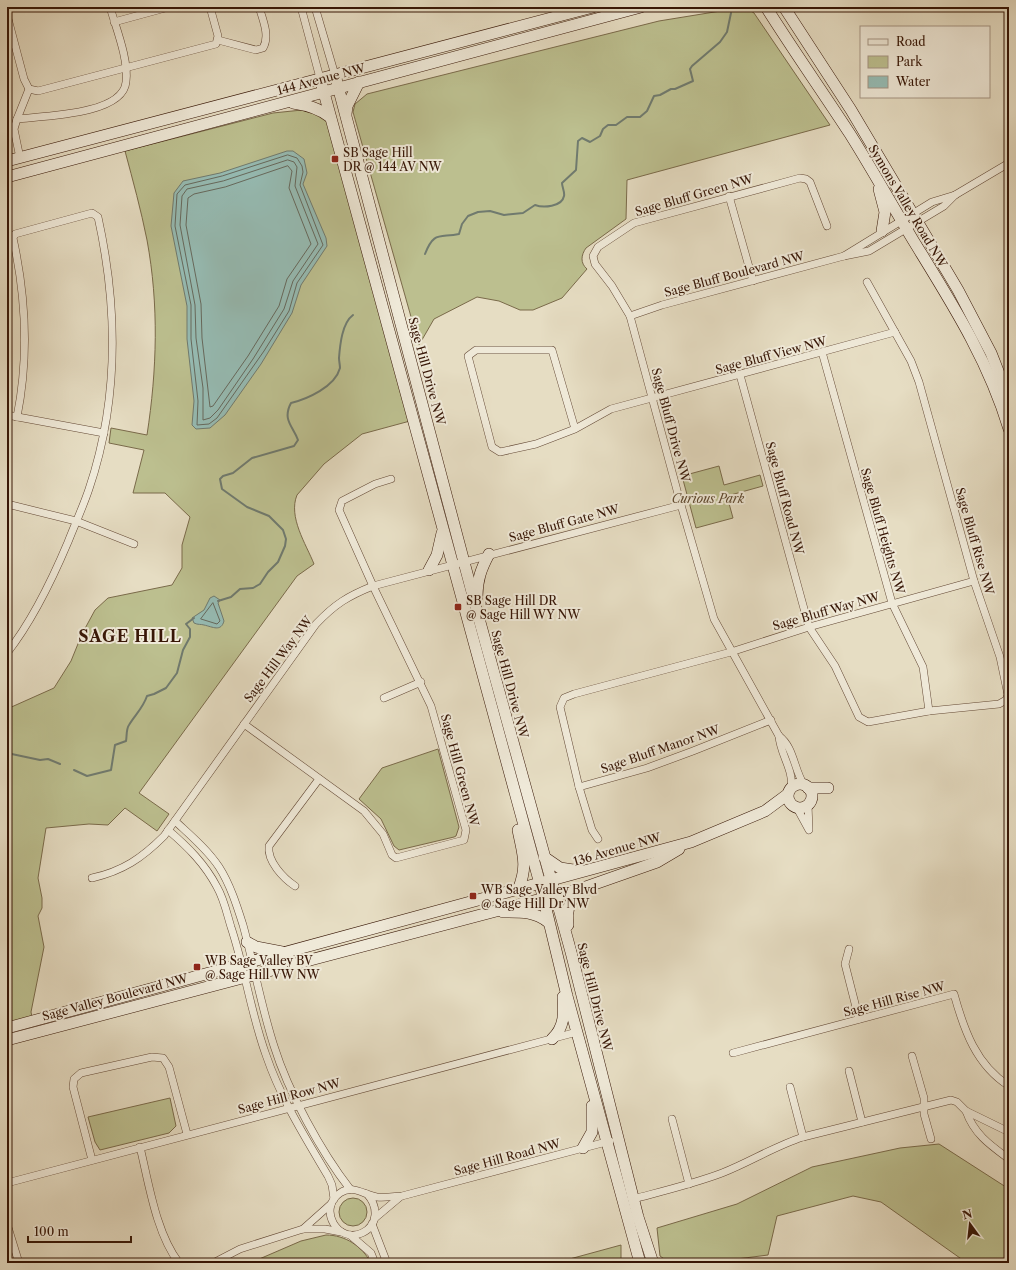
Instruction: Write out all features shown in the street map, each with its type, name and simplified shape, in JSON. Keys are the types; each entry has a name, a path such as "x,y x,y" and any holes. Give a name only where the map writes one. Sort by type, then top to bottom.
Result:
{"street":[{"path":"17,119 75,113 101,107 118,98 125,89 126,68 110,7"},
{"path":"114,22 169,7"},
{"path":"210,7 218,40"},
{"path":"218,40 256,50 263,48 266,43 267,35 259,7"},
{"path":"301,7 320,78"},
{"path":"315,7 335,75"},
{"name":"144 Avenue NW","path":"7,161 592,7"},
{"name":"144 Avenue NW","path":"7,177 358,82 504,45 641,7"},
{"name":"Symons Valley Road NW","path":"766,7 877,178 959,314 982,357 1000,398 1009,429"},
{"path":"777,7 780,12 792,19"},
{"name":"Symons Valley Road NW","path":"784,7 837,87 958,290 991,353 1009,399"},
{"path":"791,7 792,19"},
{"path":"7,15 24,79 29,89 14,129 20,158"},
{"path":"29,89 38,91 214,45 218,40"},
{"name":"Sage Hill Drive NW","path":"335,75 458,562 515,796 540,884 548,922 592,1089 612,1140 653,1259"},
{"name":"Sage Hill Drive NW","path":"320,78 443,530 458,562 478,615 571,952 634,1242 640,1263"},
{"path":"346,117 347,106 358,82"},
{"path":"287,102 308,105 322,110 330,117"},
{"name":"Sage Bluff Boulevard NW","path":"630,316 642,310 844,256 857,255 869,251 904,224 944,206 954,195 1009,162"},
{"name":"Sage Bluff Green NW","path":"630,316 612,286 595,264 594,256 598,247 634,223 729,196 800,178 806,179 810,182 827,226"},
{"path":"877,178 884,212 882,231"},
{"path":"729,196 753,281"},
{"path":"7,652 23,632 60,562 89,489 104,433 110,395 113,355 111,292 107,256 98,218 92,213 15,234 13,238 22,292 24,321 22,390 17,417"},
{"name":"Sage Bluff Boulevard NW","path":"844,256 882,231 904,224"},
{"name":"Sage Bluff Rise NW","path":"809,627 835,666 859,717 868,722 929,711 999,704 1006,700 1008,694 998,650 974,581 919,382 912,361 867,282"},
{"name":"Sage Bluff Drive NW","path":"630,316 681,505 714,619 779,736 786,744 804,798"},
{"name":"Sage Bluff View NW","path":"575,429 552,350 476,350 468,356 492,447 500,452 536,444 575,429 611,409 895,332"},
{"name":"Sage Bluff Heights NW","path":"822,352 892,603 923,667 929,711"},
{"name":"Sage Bluff Road NW","path":"740,375 809,627"},
{"path":"7,415 104,433"},
{"name":"Sage Hill Green NW","path":"244,724 350,800 370,817 383,834 392,855 396,858 464,840 466,830 431,706 421,682 373,586 339,510 342,501 375,484 391,479"},
{"path":"7,504 76,521 134,544"},
{"name":"Sage Bluff Gate NW","path":"458,562 681,505"},
{"path":"429,570 437,555 443,530"},
{"path":"478,615 477,580 480,570 489,554"},
{"name":"Sage Hill Way NW","path":"92,878 113,873 152,848 175,821 316,624 337,603 352,594 373,586 458,562"},
{"name":"Sage Bluff Way NW","path":"731,652 809,627 974,581"},
{"path":"598,839 592,830 579,786 560,707 564,698 574,694 731,652"},
{"path":"384,698 421,682"},
{"name":"Sage Bluff Manor NW","path":"579,786 673,758 771,720"},
{"name":"Sage Bluff Drive NW","path":"779,736 779,744 791,777 790,791"},
{"path":"295,886 284,879 268,853 269,846 319,779"},
{"path":"797,785 804,798 789,801 790,791 797,785"},
{"name":"136 Avenue NW","path":"765,811 790,791"},
{"path":"515,796 515,816 525,867 524,877 518,890"},
{"name":"136 Avenue NW","path":"551,881 691,842 765,811 804,798"},
{"path":"175,821 196,841 219,867 234,899 247,942 247,962"},
{"path":"168,830 192,852 218,889 247,962 259,1035 274,1077 288,1108 332,1185 330,1218 337,1229 371,1253 375,1263"},
{"name":"136 Avenue NW","path":"555,895 583,888 657,862 691,842"},
{"path":"544,857 560,868 584,871"},
{"name":"Sage Valley Boulevard NW","path":"7,1028 551,881"},
{"path":"571,952 567,916 572,899 583,888"},
{"name":"Sage Valley Boulevard NW","path":"7,1040 555,895"},
{"path":"488,912 530,913 541,916 548,922"},
{"path":"247,942 256,947 285,953"},
{"path":"849,949 845,964 859,1019"},
{"path":"552,1039 559,1030 564,1019 562,977 576,974"},
{"path":"250,975 274,1047 299,1105 340,1175 350,1189"},
{"name":"Sage Hill Rise NW","path":"733,1053 954,994 969,1041 991,1072 1009,1086"},
{"name":"Sage Hill Row NW","path":"7,1183 187,1134 577,1032"},
{"path":"912,1056 924,1098 924,1107 931,1138"},
{"path":"92,1160 73,1088 73,1081 81,1073 152,1057 163,1058 170,1067 187,1134"},
{"path":"848,1071 862,1122"},
{"path":"790,1086 803,1137"},
{"path":"583,1148 592,1132 592,1089"},
{"path":"633,1199 689,1184 723,1172 787,1142 803,1137 951,1100 957,1102 966,1111 1009,1132"},
{"path":"966,1111 970,1123 978,1135 1009,1159"},
{"path":"672,1119 689,1184"},
{"name":"Sage Hill Road NW","path":"367,1194 378,1197 402,1196 612,1140"},
{"path":"140,1147 162,1233 170,1250 179,1263"},
{"path":"303,1229 343,1191 350,1189 362,1191 367,1194 374,1205 374,1221 387,1263"},
{"name":"Sage Hill Road NW","path":"374,1221 392,1202 402,1196"},
{"path":"213,1263 240,1249 303,1229 325,1229 346,1234 363,1233 374,1221"},
{"path":"7,1224 19,1263"},
{"path":"634,1242 634,1263"}],"green space":[{"path":"739,8 748,9 754,13 830,125 627,180 626,219 586,248 583,253 582,262 587,269 562,298 533,310 520,310 499,301 477,297 434,319 419,345 353,112 355,104 367,94 659,21"},
{"path":"302,110 322,115 328,123 410,421 362,434 324,464 297,495 295,503 296,521 314,564 297,576 139,793 169,814 157,831 125,808 108,825 89,824 46,828 38,878 42,898 42,908 38,916 44,947 31,1012 32,1017 7,1024 7,709 54,688 71,661 82,634 95,610 108,598 172,585 182,568 182,545 190,517 165,493 133,493 144,450 109,443 111,428 147,435 155,362 155,313 151,264 142,218 125,151 273,113"},
{"name":"Curious Park","path":"719,466 724,485 760,475 763,486 727,496 733,518 696,528 682,476"},
{"path":"438,749 459,827 456,836 399,850 394,846 381,819 359,799 382,768"},
{"path":"170,1098 176,1126 169,1133 100,1150 95,1142 88,1117"},
{"path":"939,1144 1009,1189 1009,1263 967,1263 881,1202 853,1196 777,1216 768,1255 706,1263 670,1263 660,1256 657,1228 737,1204 812,1167 900,1148"},
{"path":"353,1198 363,1202 367,1212 363,1222 353,1226 343,1222 339,1212 343,1202"},
{"path":"326,1235 346,1239 363,1251 371,1263 250,1263 301,1241"},
{"path":"621,1245 621,1263 555,1263"}],"water":[{"path":"287,151 293,151 304,159 307,173 303,184 326,238 327,246 301,285 292,313 261,364 225,415 210,428 196,429 192,425 194,401 187,339 187,306 171,226 174,193 183,181 220,173"},
{"path":"214,596 220,600 218,603 224,621 221,627 216,628 194,623 192,618 204,610 210,598"}],"waterway":[{"path":"425,254 434,239 442,236 459,234 462,224 468,216 478,212 490,211 504,215 523,213 535,205 552,206 563,200 564,194 562,183 576,170 578,141 582,138 590,142 600,136 603,129 608,125 616,125 627,117 640,117 647,111 654,96 660,95 671,89 675,89 693,81 690,69 720,42 727,32 731,13"},
{"path":"218,601 231,597 240,589 253,588 260,584 268,572 278,562 285,546 286,539 283,530 269,516 247,507 222,489 220,479 223,476 233,473 252,458 294,446 298,440 288,418 291,403 305,399 320,391 337,375 340,368 339,358 342,335 346,323 353,315"},
{"path":"74,770 87,776 111,770 115,745 126,741 128,727 147,696 166,688 177,673 183,650 190,637 190,629 186,624 194,618"},
{"path":"7,753 40,760 48,759 60,764"}],"place":[{"name":"SB Sage Hill DR @ 144 AV NW","path":"335,159"},
{"name":"SB Sage Hill DR @ Sage Hill WY NW","path":"458,607"},
{"name":"WB Sage Valley Blvd @ Sage Hill Dr NW","path":"473,896"},
{"name":"WB Sage Valley BV @ Sage Hill VW NW","path":"197,967"}],"district":[{"name":"SAGE HILL","path":"130,636"}]}
